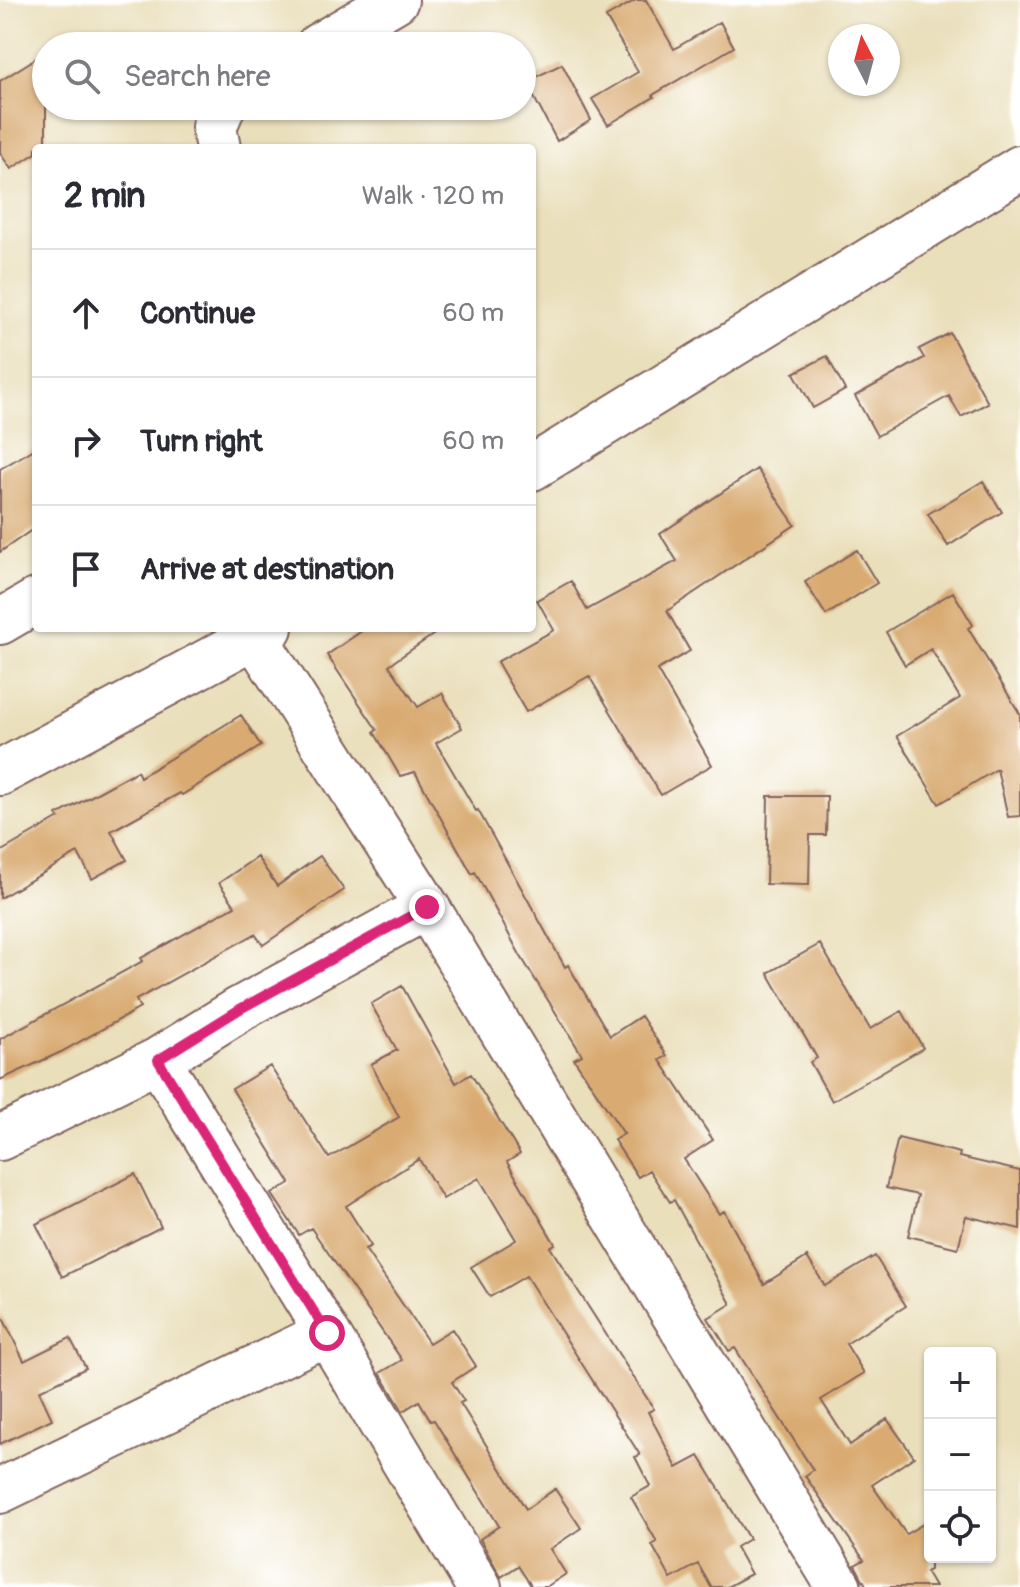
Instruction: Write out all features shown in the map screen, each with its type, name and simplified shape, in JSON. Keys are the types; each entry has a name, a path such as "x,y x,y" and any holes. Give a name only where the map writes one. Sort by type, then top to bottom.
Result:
{"street":[{"path":"342,32 396,0"},
{"path":"217,120 214,127 217,144"},
{"path":"536,466 1020,168"},
{"path":"0,622 32,603"},
{"path":"0,773 263,633 839,1587"},
{"path":"0,1138 158,1060 240,1009 427,907"},
{"path":"158,1060 479,1587"},
{"path":"0,1491 327,1333"}],"building":[{"path":"636,0 646,0 674,49 720,22 734,47 608,125 592,99 638,72 606,17"},
{"path":"32,61 32,120 46,120 46,144 32,144 32,156 11,169 0,153 0,81"},
{"path":"562,64 591,120 557,141 536,101 536,77"},
{"path":"950,333 988,403 961,417 949,396 877,436 855,396 924,358 919,349"},
{"path":"827,356 845,390 813,408 794,373"},
{"path":"32,450 32,530 0,552 0,469"},
{"path":"757,469 795,525 667,611 690,651 657,670 712,765 661,795 589,676 526,712 497,662 554,630 537,600 571,581 587,610 677,561 660,534"},
{"path":"983,481 1002,512 948,546 928,514"},
{"path":"857,550 877,583 826,615 805,582"},
{"path":"953,592 973,625 968,628 1020,714 1020,816 1008,817 997,769 939,804 897,736 960,698 931,649 905,665 886,632"},
{"path":"360,632 437,632 389,665 418,707 442,693 462,728 436,743 478,810 565,967 568,965 610,1036 641,1016 667,1056 660,1060 713,1140 684,1159 719,1214 724,1211 764,1284 807,1257 825,1286 875,1256 906,1306 846,1344 864,1373 821,1400 850,1445 887,1419 914,1457 872,1485 906,1534 924,1524 924,1563 930,1563 930,1570 926,1572 935,1587 867,1587 855,1565 864,1560 805,1476 813,1470 735,1348 729,1351 708,1318 731,1304 674,1200 670,1202 649,1170 638,1177 614,1140 624,1134 574,1059 582,1055 520,955 475,872 472,874 415,772 400,776 374,732 377,730 327,655"},
{"path":"241,715 261,746 182,795 180,793 111,831 127,860 92,879 78,853 0,898 0,852 59,818 57,815 137,771 140,777"},
{"path":"768,796 827,796 826,835 810,835 809,885 766,884"},
{"path":"320,856 344,890 263,945 255,934 136,1000 140,1008 61,1052 0,1080 0,1039 143,961 141,958 235,906 219,883 257,857 277,886"},
{"path":"820,944 870,1029 902,1011 923,1048 832,1101 810,1062 817,1058 768,973"},
{"path":"402,986 456,1083 471,1074 520,1154 507,1162 555,1244 550,1247 654,1409 648,1412 677,1468 699,1456 749,1539 736,1547 751,1574 727,1587 711,1587 698,1564 671,1579 652,1545 657,1542 631,1497 650,1486 635,1457 640,1455 526,1276 490,1297 471,1267 516,1240 479,1178 443,1199 419,1159 346,1206 371,1246 365,1249 429,1343 452,1329 476,1366 452,1382 464,1401 460,1403 526,1509 555,1489 581,1528 550,1549 566,1574 546,1587 532,1587 518,1566 501,1577 480,1539 499,1526 434,1420 431,1421 419,1401 403,1411 380,1373 402,1360 311,1228 299,1235 272,1194 290,1183 232,1089 270,1066 329,1158 399,1117 371,1064 397,1050 371,1004"},
{"path":"898,1138 960,1153 959,1157 1020,1171 1020,1229 966,1216 958,1248 908,1236 918,1195 886,1188"},
{"path":"135,1174 161,1227 62,1277 36,1224"},
{"path":"0,1312 24,1361 70,1338 86,1368 39,1391 52,1419 0,1444"}],"route":[{"path":"327,1333 158,1060 240,1009 427,907"}]}
